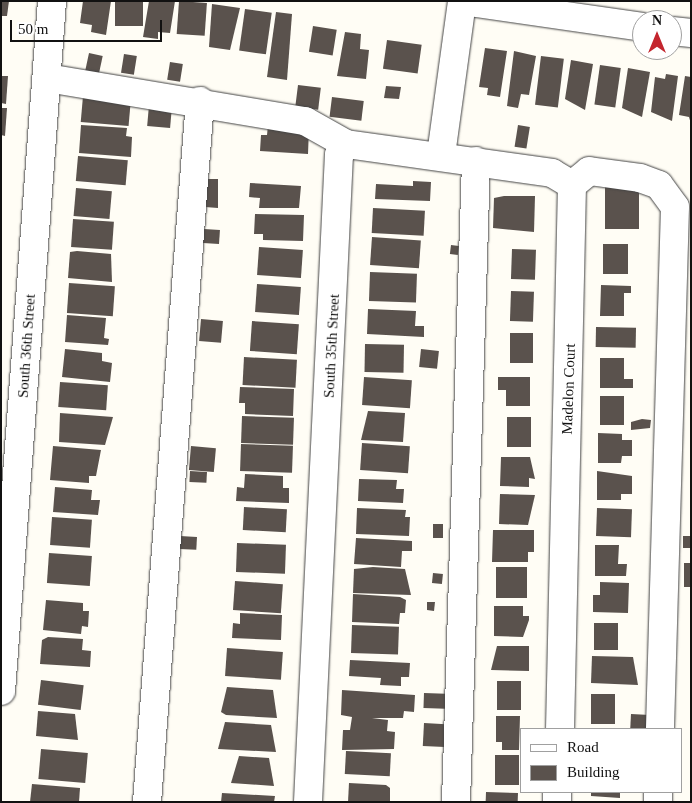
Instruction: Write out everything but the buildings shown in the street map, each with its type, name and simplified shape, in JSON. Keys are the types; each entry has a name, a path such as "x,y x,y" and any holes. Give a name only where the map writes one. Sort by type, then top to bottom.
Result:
{"street":[{"name":"South 36th Street","path":"1,691 52,1"},
{"path":"441,155 462,1 632,26"},
{"path":"47,78 200,101 305,121 346,144 441,155 552,173 572,185 589,171 640,178 659,185 674,207 660,728"},
{"path":"147,802 200,101"},
{"name":"South 35th Street","path":"308,802 339,155 346,144"},
{"path":"456,802 476,161"},
{"name":"Madelon Court","path":"560,728 572,185"}]}
